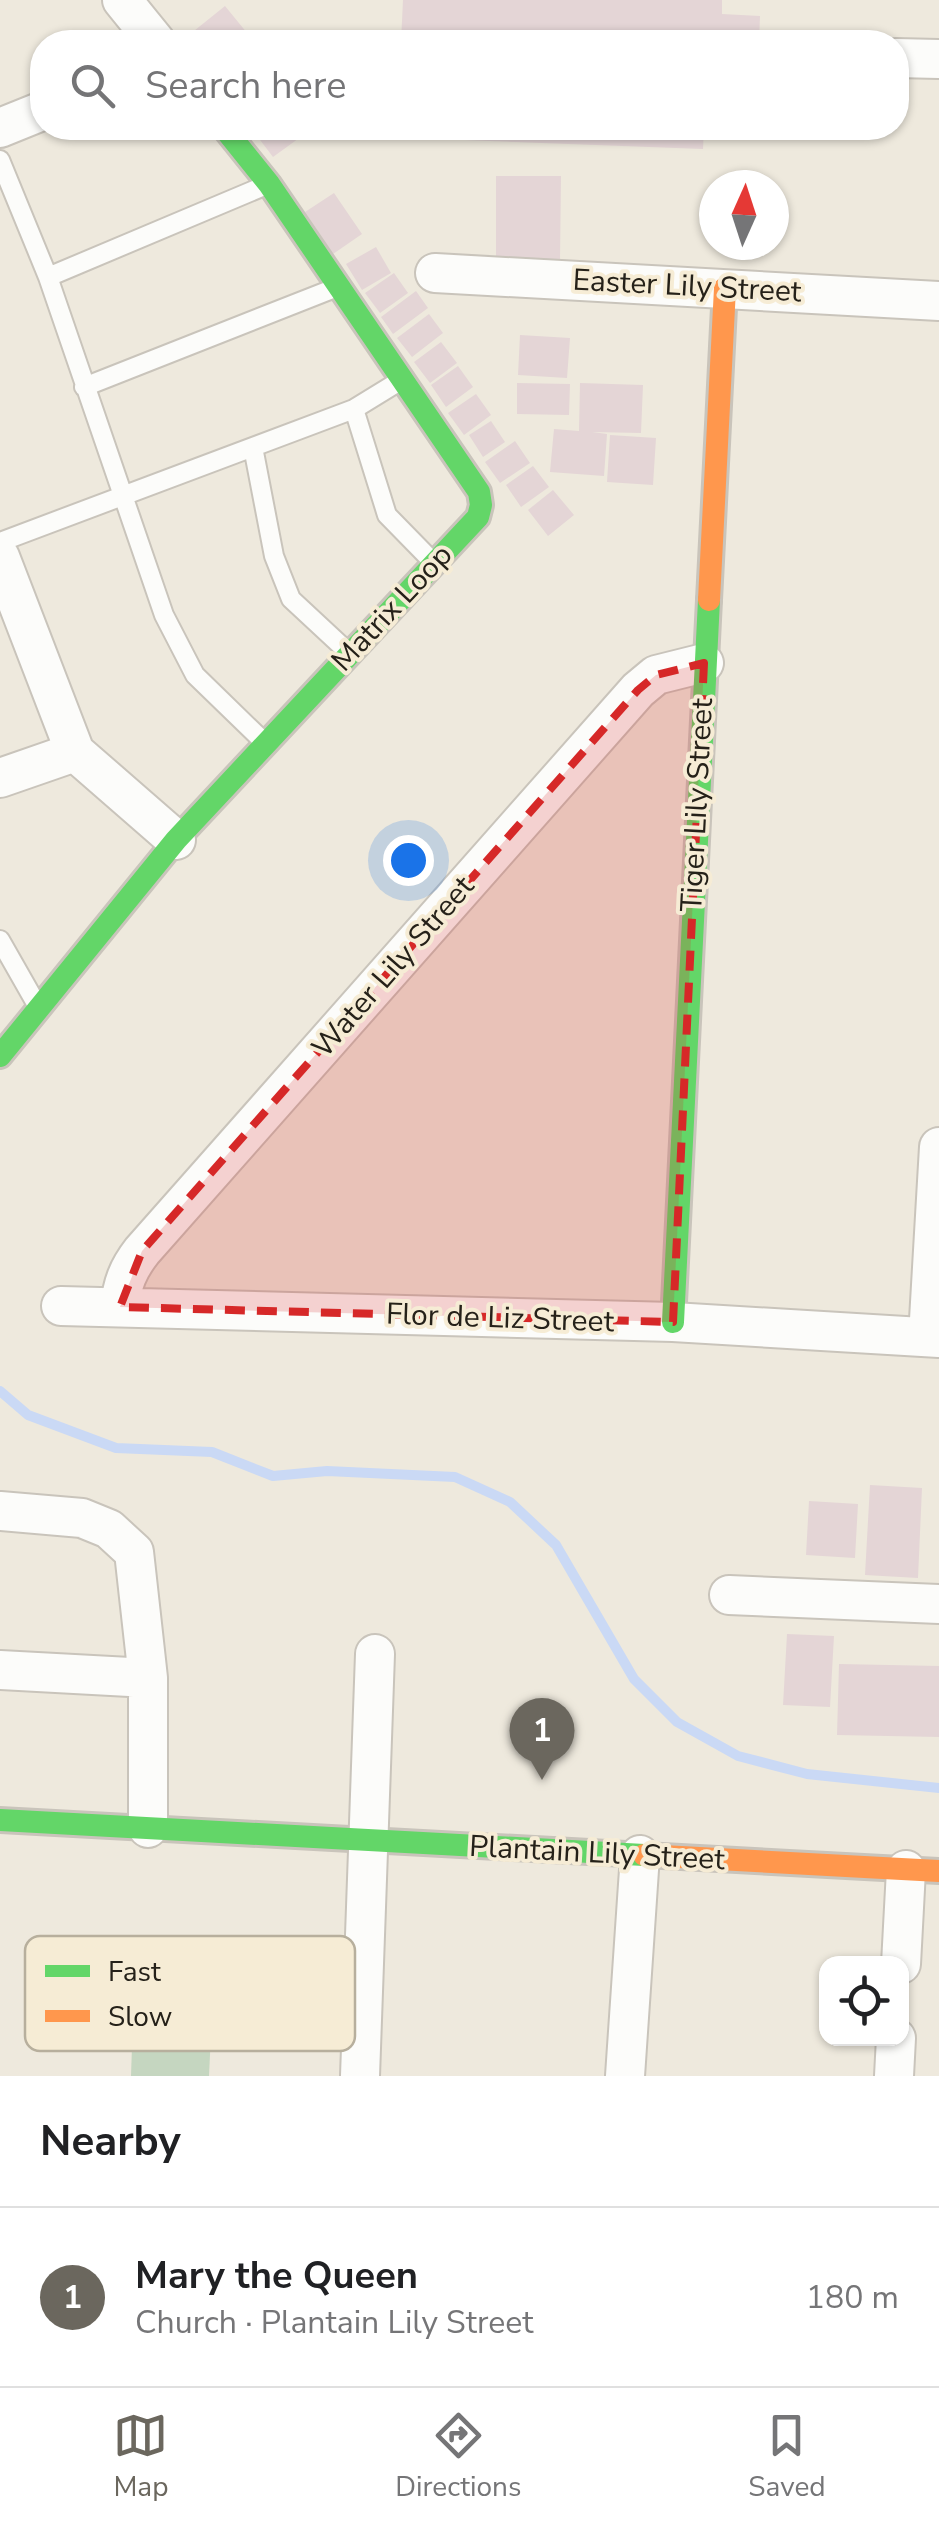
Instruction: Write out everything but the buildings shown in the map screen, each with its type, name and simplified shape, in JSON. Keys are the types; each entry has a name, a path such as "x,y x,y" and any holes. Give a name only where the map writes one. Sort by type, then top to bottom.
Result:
{"street":[{"path":"122,0 146,30"},
{"path":"909,58 939,59"},
{"path":"0,128 30,116"},
{"name":"Matrix Loop","path":"0,1056 176,840 478,517 479,492 269,184 234,140"},
{"name":"Easter Lily Street","path":"435,272 939,301"},
{"name":"Tiger Lily Street","path":"672,1322 725,288"},
{"path":"0,557 75,752 176,840"},
{"name":"Water Lily Street","path":"120,1308 128,1268 142,1251 638,690 656,675 704,663"},
{"path":"0,778 75,752"},
{"path":"934,1337 939,1147"},
{"name":"Flor de Liz Street","path":"61,1306 672,1322 934,1337"},
{"path":"0,1511 82,1518 109,1529 134,1552 148,1678 148,1828"},
{"path":"730,1595 939,1604"},
{"path":"360,2076 376,1654"},
{"path":"0,1670 148,1678"},
{"name":"Plantain Lily Street","path":"0,1820 922,1871"},
{"path":"625,2076 640,1854"},
{"path":"903,1956 922,1871"},
{"path":"894,2076 896,2046"}],"lane":[{"path":"0,160 48,278 164,615 195,675 267,745"},
{"path":"48,278 269,184"},
{"path":"84,386 338,288"},
{"path":"0,542 354,409 402,380"},
{"path":"354,409 387,515 434,562"},
{"path":"253,447 274,556 290,599 348,653"},
{"path":"0,940 40,1010"}],"highlighted area":[{"path":"704,663 673,1322 120,1307 142,1251 638,690 656,675"}],"green space":[{"path":"132,2051 210,2051 209,2076 131,2076"}],"waterway":[{"path":"0,1391 28,1415 116,1448 212,1452 273,1476 327,1471 455,1477 510,1502 556,1545 634,1679 677,1722 738,1756 807,1774 939,1788"}],"traffic: fast":[{"path":"0,1056 176,840 478,517 479,492 269,184 234,140"},
{"path":"673,1322 709,600"},
{"path":"0,1820 644,1855"}],"traffic: slow":[{"path":"709,600 725,288"},
{"path":"644,1855 939,1871"}],"place":[{"name":"Mary the Queen","path":"542,1780"}]}
